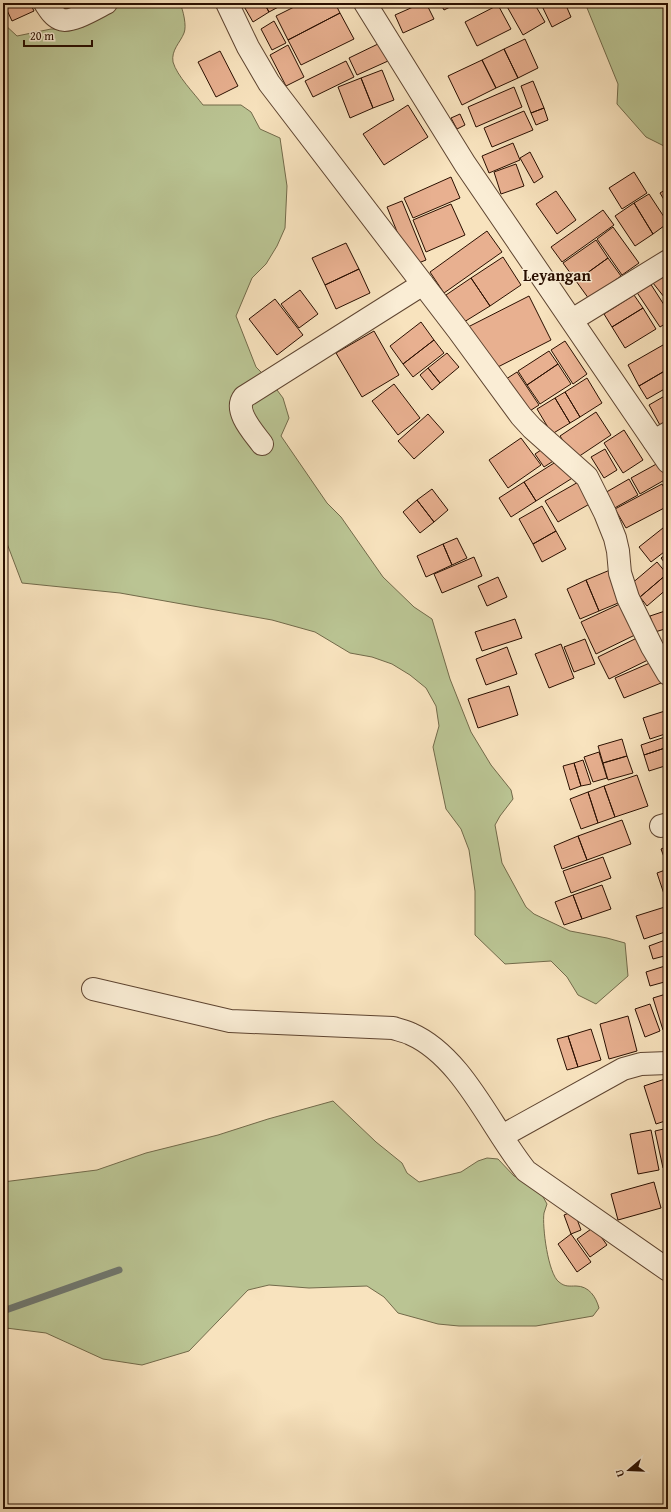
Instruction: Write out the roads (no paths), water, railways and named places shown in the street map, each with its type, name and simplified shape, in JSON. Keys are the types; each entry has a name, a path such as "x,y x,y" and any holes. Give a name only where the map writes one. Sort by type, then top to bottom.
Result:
{"street":[{"path":"45,3 61,20 70,20 106,3"},
{"path":"227,3 260,69 269,83 423,284 521,416 532,428 587,477 605,513 615,538 620,573 628,598 646,635 668,674"},
{"path":"365,3 465,164 572,320 661,437 668,462"},
{"path":"572,320 668,261"},
{"path":"262,444 246,421 241,410 241,401 244,397 423,284"},
{"path":"93,989 230,1021 393,1028 411,1034 432,1047 447,1060 476,1097 512,1154 526,1171 668,1270"},
{"path":"502,1136 623,1069 641,1064 668,1063"}],"waterway":[{"path":"3,1311 119,1270"}],"district":[{"name":"Leyangan","path":"557,275"}]}
